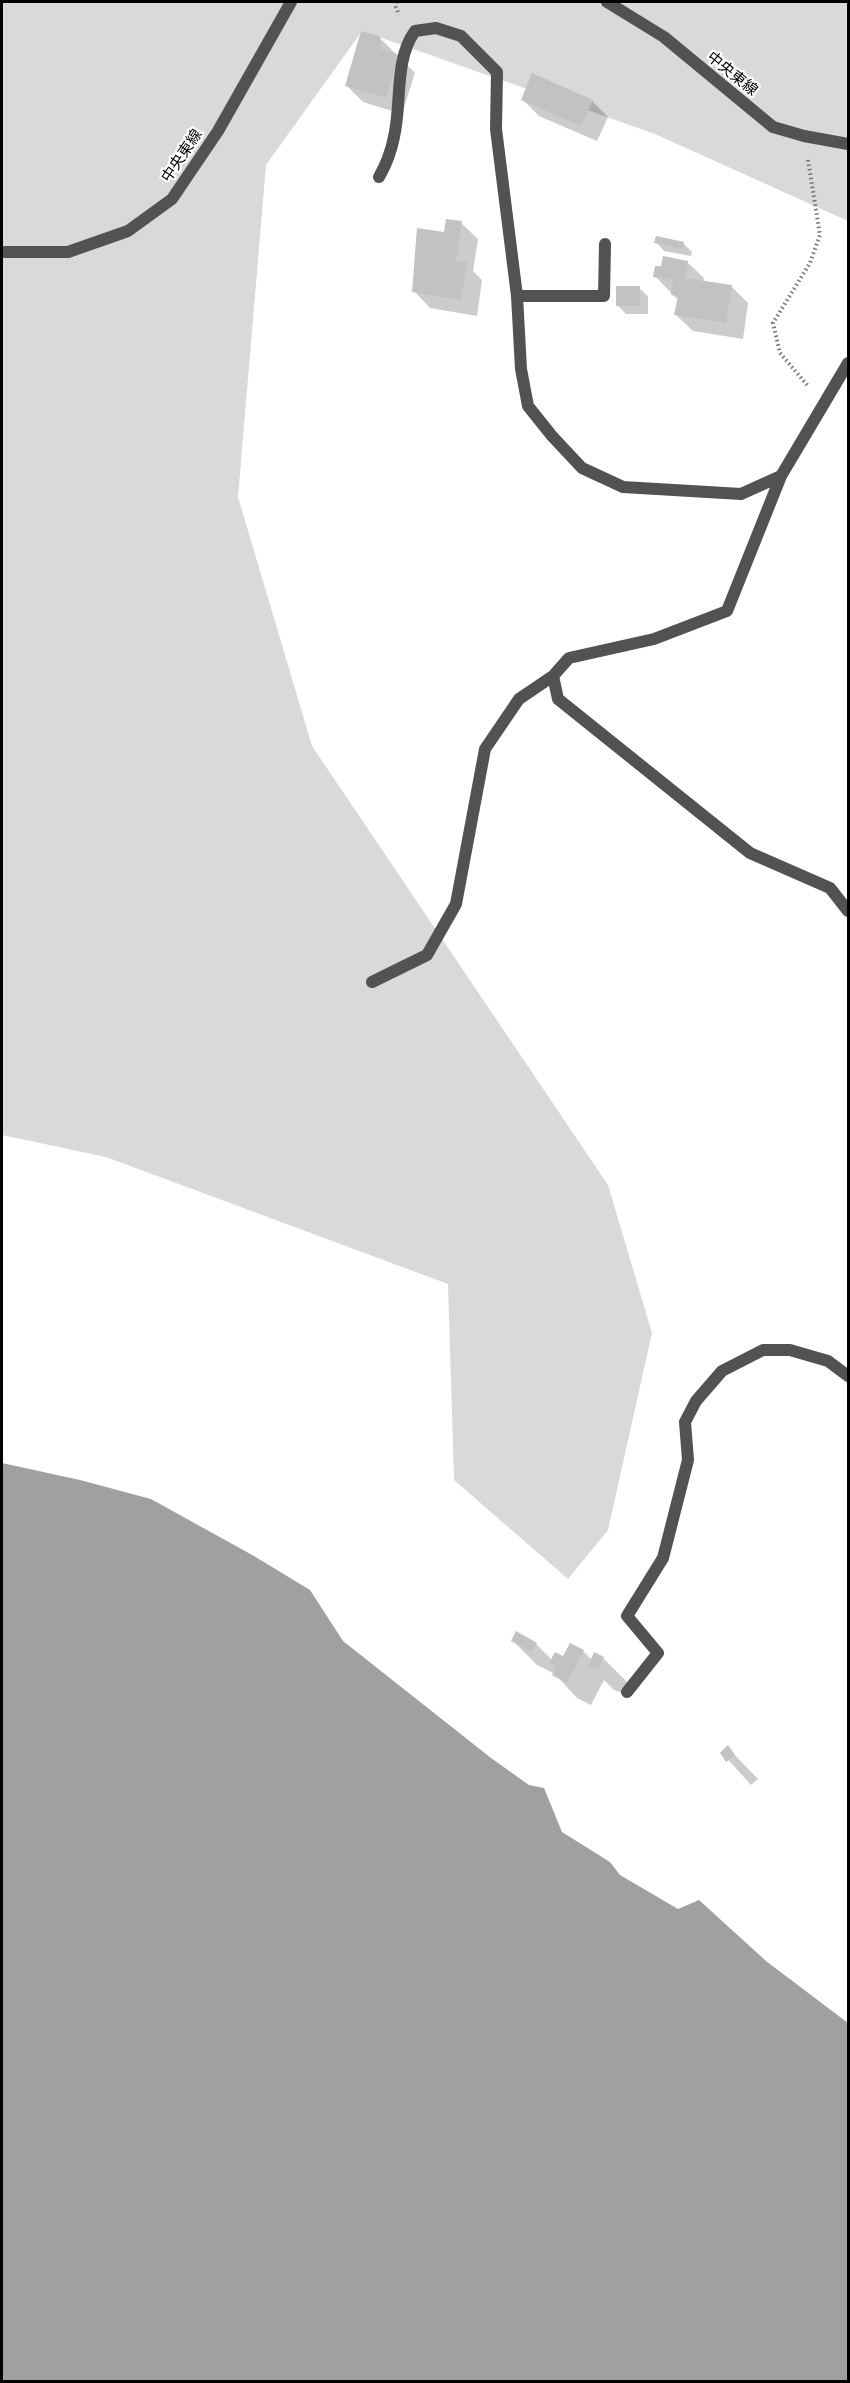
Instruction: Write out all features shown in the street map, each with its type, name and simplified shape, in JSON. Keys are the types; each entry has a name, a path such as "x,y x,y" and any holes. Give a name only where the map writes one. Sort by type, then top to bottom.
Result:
{"street":[{"name":"中央東線","path":"2,252 68,252 128,231 172,199 218,131 291,2"},
{"name":"中央東線","path":"607,2 664,37 773,127 804,136 849,144"},
{"path":"379,177 386,164 394,136 400,80 407,43 415,32 436,28 461,36 497,72 496,129 517,296 521,369 528,406 582,468 623,487 741,494 781,476"},
{"path":"517,296 604,296 605,244"},
{"path":"372,982 427,955 456,904 485,749 519,699 553,676 569,658 654,639 727,611 781,476 849,363"},
{"path":"553,676 558,699 750,853 830,888 849,911"},
{"path":"627,1692 658,1653 627,1616 663,1558 688,1460 685,1422 696,1401 722,1371 763,1350 800,1352 828,1361 849,1376"}],"path":[{"path":"804,136 820,235 810,263 772,323 780,353 824,405"}],"shaded area":[{"path":"2,2 848,2 848,221 655,134 362,31 266,165 238,497 312,746 608,1185 652,1333 608,1530 568,1579 454,1480 448,1284 106,1157 2,1135"},
{"path":"2,1463 151,1499 310,1590 343,1641 491,1758 529,1785 544,1788 562,1832 610,1862 620,1875 678,1909 699,1900 766,1961 848,2023 848,2381 2,2381"}],"building":[{"path":"361,31 380,36 381,49 399,55 386,98 345,86"},
{"path":"532,73 593,100 581,126 521,100"},
{"path":"446,219 462,221 456,261 467,262 461,300 412,292 417,228 444,232"},
{"path":"656,236 684,242 683,249 654,243"},
{"path":"663,256 688,261 685,278 732,285 726,323 674,315 678,296 671,295 673,280 653,277 655,266 661,266"},
{"path":"616,286 640,286 640,306 616,306"},
{"path":"516,1631 537,1643 532,1652 511,1641"},
{"path":"570,1643 584,1650 567,1683 552,1675 556,1670 555,1666 549,1663 555,1652 563,1656"},
{"path":"594,1652 604,1657 599,1670 588,1666"},
{"path":"728,1745 735,1755 726,1762 720,1753"}]}
